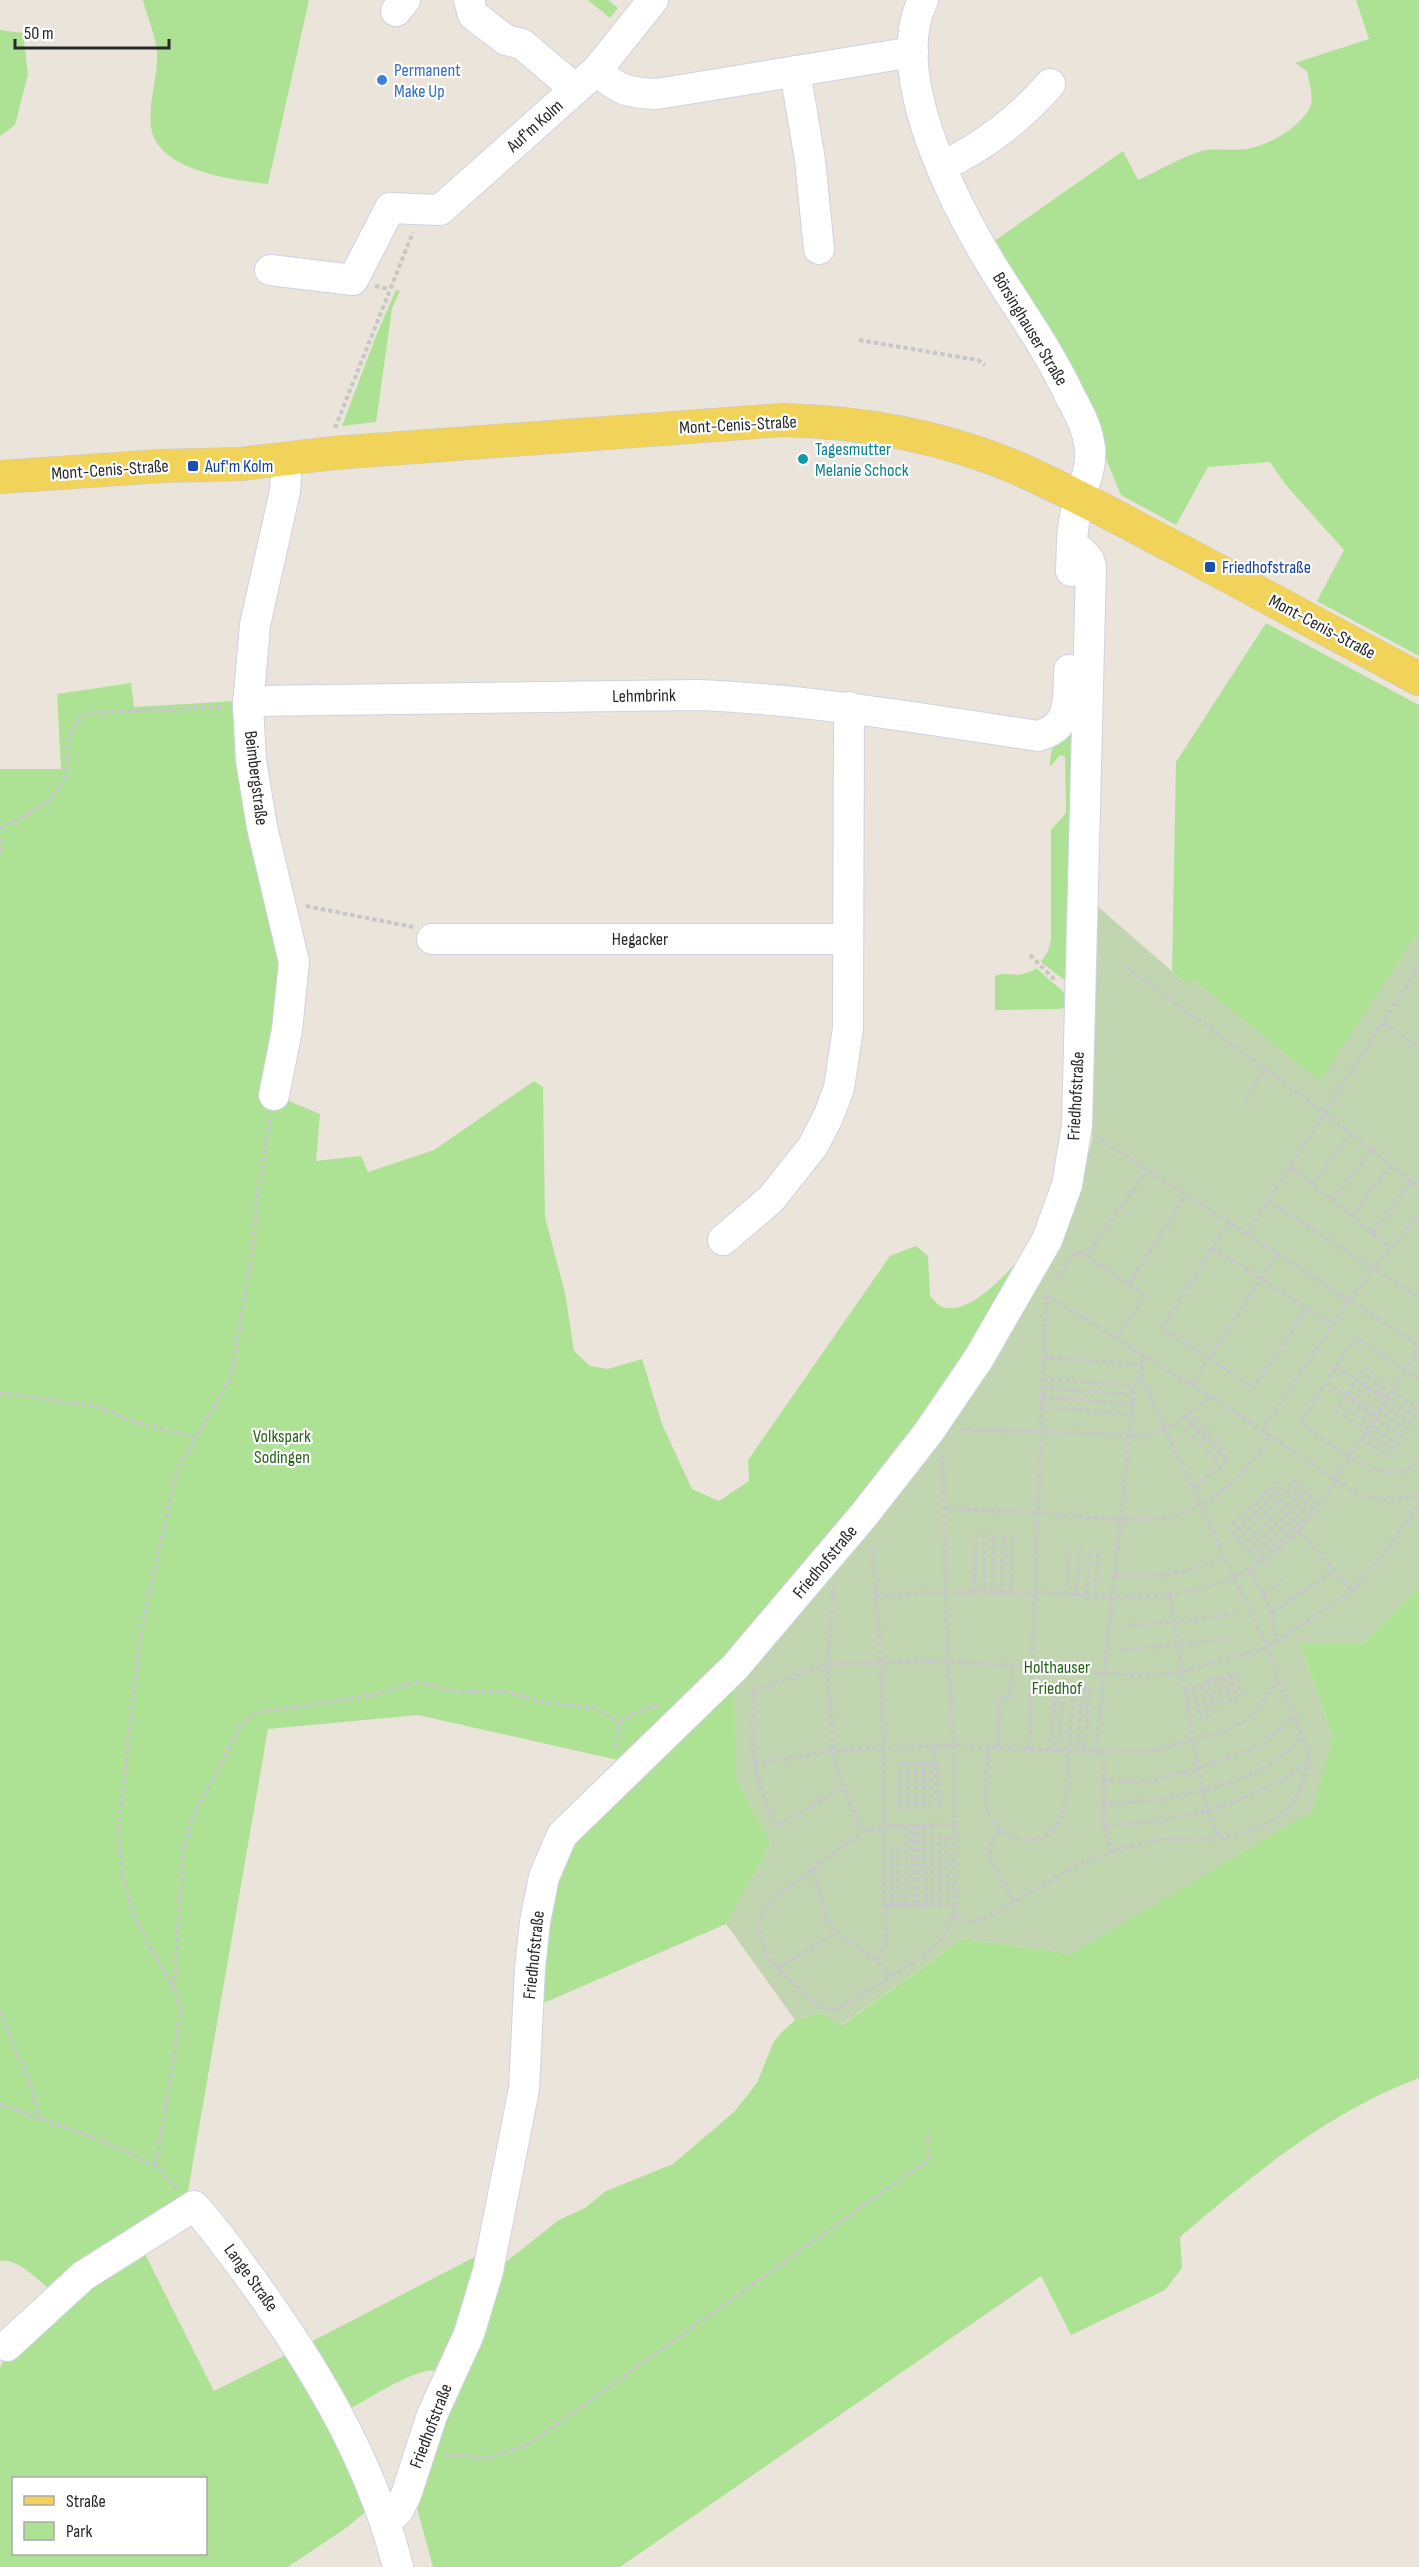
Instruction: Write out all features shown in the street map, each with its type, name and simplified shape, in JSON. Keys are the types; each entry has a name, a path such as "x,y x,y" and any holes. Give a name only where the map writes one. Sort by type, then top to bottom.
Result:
{"main road":[{"name":"Mont-Cenis-Straße","path":"0,477 162,466 241,464 334,453 783,420 886,430 955,447 1016,468 1079,497 1419,680"}],"street":[{"name":"Auf'm Kolm","path":"470,0 473,15 506,40 522,44 586,80 611,84 632,93 657,94 913,52"},
{"name":"Auf'm Kolm","path":"270,270 353,280 390,208 440,210 586,80 653,0"},
{"name":"Börsinghauser Straße","path":"923,0 916,16 913,52 918,96 958,206 982,249 1055,364 1084,424 1089,441 1090,458 1079,497"},
{"path":"795,71 810,160 819,249"},
{"path":"942,166 967,155 1036,100 1050,84"},
{"name":"Beimbergstraße","path":"274,1095 287,1030 294,962 262,827 251,760 236,704 285,491 287,459"},
{"path":"1072,551 1073,526 1079,497"},
{"name":"Lehmbrink","path":"236,704 699,695 768,698 849,707 1038,736 1057,728 1066,709 1072,551"},
{"name":"Friedhofstraße","path":"386,2521 398,2511 406,2495 432,2415 469,2334 488,2271 524,2089 530,1968 535,1922 544,1876 562,1835 735,1667 863,1516 1035,1286 1047,1240 1066,1185 1077,1125 1091,567 1089,560 1082,552 1072,551"},
{"path":"723,1240 771,1199 813,1146 829,1115 839,1088 846,1040 849,707"},
{"name":"Hegacker","path":"422,932 847,939"},
{"name":"Lange Straße","path":"7,2346 83,2276 194,2206 215,2229 299,2345 355,2450 386,2521 398,2567"}],"path":[{"path":"334,453 335,427 404,254"},
{"path":"380,287 389,289"},
{"path":"859,340 978,360 985,365"},
{"path":"0,828 27,815 50,798 66,776 69,734 74,723 87,713 236,704"},
{"path":"0,840 2,847 0,855"},
{"path":"279,901 422,932"},
{"path":"1030,955 1062,986"},
{"path":"1125,966 1325,1113 1419,1187"},
{"path":"1247,1234 1419,966"},
{"path":"1382,1023 1419,1046"},
{"path":"1245,1100 1265,1070"},
{"path":"0,2104 107,2143 156,2166 182,2010 174,1988 148,1944 134,1912 123,1878 118,1836 140,1637 176,1472 231,1378 274,1095"},
{"path":"876,1596 947,1591 1086,1595 1111,1598 1170,1596 1234,1578 1260,1563 1315,1512 1419,1347 1077,1125"},
{"path":"1312,1184 1351,1133"},
{"path":"1332,1201 1372,1150"},
{"path":"1351,1216 1391,1165"},
{"path":"1291,1167 1391,1248"},
{"path":"1086,1256 1148,1170"},
{"path":"1372,1233 1412,1181"},
{"path":"1129,1284 1186,1195"},
{"path":"1268,1201 1419,1297"},
{"path":"1262,1431 1349,1300 1419,1214"},
{"path":"1229,1222 1162,1328 1254,1389 1306,1308"},
{"path":"1212,1248 1333,1325"},
{"path":"1035,1286 1076,1251 1086,1256 1145,1295 1117,1338"},
{"path":"1191,1385 1278,1254"},
{"path":"1035,1286 1360,1496 1386,1500 1419,1496"},
{"path":"1029,1749 1043,1357 1035,1286"},
{"path":"1419,1379 1355,1338 1300,1423 1367,1467 1382,1472 1399,1472 1408,1469 1419,1459"},
{"path":"952,1917 970,1922 990,1916 1085,1861 1111,1852 1162,1839 1203,1840 1237,1835 1269,1823 1288,1810 1301,1788 1309,1762 1303,1737 1278,1680 1268,1647 1141,1376 1144,1356"},
{"path":"1043,1357 1143,1365"},
{"path":"1335,1413 1366,1366"},
{"path":"1336,1367 1419,1419"},
{"path":"1342,1418 1373,1371"},
{"path":"1096,1752 1132,1404 1135,1381 1141,1376"},
{"path":"1350,1423 1381,1376"},
{"path":"1042,1379 1135,1386"},
{"path":"1358,1427 1388,1381"},
{"path":"1326,1383 1368,1411 1410,1432"},
{"path":"1042,1388 1134,1395"},
{"path":"1391,1391 1419,1409"},
{"path":"0,1393 96,1406 132,1421 195,1437"},
{"path":"1042,1397 1132,1404"},
{"path":"957,1430 964,1428 1146,1436 1166,1429 1186,1417 1210,1397"},
{"path":"1383,1405 1414,1425"},
{"path":"1041,1407 1131,1414"},
{"path":"1376,1415 1406,1439"},
{"path":"1184,1431 1200,1416"},
{"path":"1186,1417 1227,1458 1220,1467 1192,1488"},
{"path":"1191,1439 1207,1423"},
{"path":"1370,1425 1401,1446"},
{"path":"1198,1446 1214,1430"},
{"path":"1365,1431 1397,1452"},
{"path":"1206,1453 1221,1436"},
{"path":"944,1508 1120,1518 1154,1518 1184,1513 1229,1487 1250,1467 1270,1436"},
{"path":"1361,1438 1393,1459"},
{"path":"1213,1460 1228,1444"},
{"path":"936,1459 942,1450 948,1661 954,1746 955,1905 952,1917 940,1943 891,1977 835,2010 823,2009 777,1968 763,1950 759,1929 765,1906 862,1832 885,1826 954,1825"},
{"path":"1293,1479 1319,1506"},
{"path":"1276,1482 1310,1518"},
{"path":"1289,1484 1315,1512"},
{"path":"1270,1486 1305,1523"},
{"path":"1265,1491 1352,1591"},
{"path":"1260,1496 1298,1530"},
{"path":"1254,1501 1289,1538"},
{"path":"753,1691 827,1664 948,1661 1138,1676 1181,1672 1268,1647 1352,1591 1388,1549 1419,1504"},
{"path":"1249,1506 1283,1544"},
{"path":"1243,1511 1278,1548"},
{"path":"1238,1516 1272,1553"},
{"path":"1232,1521 1266,1558"},
{"path":"1227,1526 1260,1563"},
{"path":"992,1593 994,1534"},
{"path":"1002,1593 1004,1534"},
{"path":"1011,1593 1013,1534"},
{"path":"974,1592 976,1535"},
{"path":"983,1592 985,1535"},
{"path":"864,1547 871,1538 881,1664 884,1747 885,1826 883,1836 886,1946 877,1960"},
{"path":"1066,1595 1070,1547"},
{"path":"1076,1595 1080,1548"},
{"path":"1086,1595 1090,1549"},
{"path":"1095,1596 1099,1549"},
{"path":"1114,1575 1133,1577 1167,1575 1189,1571 1225,1558"},
{"path":"1250,1569 1272,1612 1276,1641"},
{"path":"1272,1612 1334,1571"},
{"path":"1263,1595 1283,1580"},
{"path":"827,1591 835,1582 827,1664 833,1751 843,1788 862,1832"},
{"path":"1170,1596 1197,1769 1207,1810 1219,1837"},
{"path":"1127,1626 1233,1615"},
{"path":"1120,1650 1233,1639"},
{"path":"997,1748 1000,1697 1010,1697 1012,1666"},
{"path":"1215,1713 1208,1680 1238,1674 1244,1696"},
{"path":"1231,1675 1237,1701"},
{"path":"1224,1677 1231,1706"},
{"path":"1216,1678 1223,1708"},
{"path":"754,1764 833,1751 884,1747 954,1746 1077,1752 1153,1751 1223,1732 1252,1717 1278,1680"},
{"path":"174,1988 184,1845 196,1810 240,1726 255,1713 373,1695 416,1682 460,1692 508,1692 542,1702 594,1708 620,1722 617,1743 610,1756 623,1775"},
{"path":"753,1683 754,1764 763,1801 777,1826 843,1788"},
{"path":"1185,1690 1209,1684"},
{"path":"1050,1750 1056,1686 1090,1689 1084,1752"},
{"path":"1201,1686 1209,1719"},
{"path":"1058,1751 1064,1687"},
{"path":"988,1747 986,1811 998,1829 1011,1837 1028,1840 1046,1836 1059,1824 1065,1808 1073,1688"},
{"path":"1077,1752 1083,1688"},
{"path":"1193,1688 1201,1720"},
{"path":"1102,1781 1148,1781 1197,1769 1261,1745 1282,1728 1293,1714"},
{"path":"1102,1803 1155,1801 1202,1790 1255,1772 1279,1758 1303,1737"},
{"path":"931,1810 934,1746"},
{"path":"1103,1752 1102,1803 1104,1825 1111,1852"},
{"path":"1104,1825 1162,1821 1207,1810 1271,1786 1309,1762"},
{"path":"900,1810 899,1763 938,1763 939,1810"},
{"path":"907,1763 908,1810"},
{"path":"915,1763 916,1810"},
{"path":"923,1763 924,1810"},
{"path":"915,1825 916,1905"},
{"path":"924,1825 926,1905"},
{"path":"931,1825 933,1905"},
{"path":"906,1826 907,1905"},
{"path":"998,1829 989,1849 990,1858 1015,1902"},
{"path":"939,1835 940,1905"},
{"path":"946,1836 948,1905"},
{"path":"891,1848 892,1906"},
{"path":"898,1848 899,1906"},
{"path":"813,1869 828,1921 835,1933 877,1960 891,1977"},
{"path":"885,1906 955,1905"},
{"path":"777,1968 835,1933"},
{"path":"0,2011 33,2091 40,2120"},
{"path":"450,2455 488,2458 529,2444 929,2159 927,2134"}],"green space":[{"path":"143,0 309,0 268,184 236,180 199,170 167,154 156,142 150,118 157,53"},
{"path":"588,0 608,0 618,8 610,18"},
{"path":"1356,0 1419,0 1419,656 1317,601 1344,550 1285,484 1270,462 1208,467 1176,525 1121,495 1100,445 990,244 1123,151 1138,180 1201,151 1255,147 1291,129 1305,115 1312,98 1307,71 1295,63 1369,39"},
{"path":"0,30 23,33 28,74 15,125 0,136"},
{"path":"396,290 400,291 392,308 376,422 342,426 376,336"},
{"path":"1266,623 1419,705 1419,931 1320,1082 1194,980 1189,986 1172,971 1176,762"},
{"name":"Volkspark Sodingen","path":"131,683 134,707 236,701 280,963 284,1099 320,1114 316,1161 361,1156 368,1172 434,1150 534,1081 543,1087 545,1217 565,1293 574,1351 590,1366 608,1369 642,1359 662,1424 692,1489 719,1501 749,1481 748,1460 890,1256 916,1246 928,1256 930,1296 940,1306 950,1308 960,1307 982,1295 1016,1263 1017,1269 897,1465 631,1763 418,1715 268,1729 188,2191 116,2246 141,2246 214,2391 294,2351 374,2505 346,2528 288,2567 0,2567 0,2368 9,2350 53,2292 21,2266 0,2261 0,769 61,769 57,694"},
{"path":"1071,731 1075,733 1068,983 1041,962 1048,951 1051,939 1051,830 1066,813 1065,757 1060,755 1050,767 1050,760 1054,746"},
{"name":"Holthauser Friedhof","path":"1096,905 1189,986 1194,980 1320,1081 1419,931 1419,1587 1363,1644 1300,1644 1333,1736 1313,1811 1072,1954 963,1939 841,2025 821,2013 795,2020 726,1924 771,1844 736,1776 734,1684 1039,1277 1070,1223 1092,1140"},
{"path":"1036,968 1067,995 1073,1005 1059,1009 995,1010 995,976 1024,974"},
{"path":"1419,1587 1419,2078 1385,2092 1323,2127 1264,2168 1208,2213 1180,2237 1182,2268 1165,2290 1071,2335 1041,2276 620,2567 433,2567 414,2497 492,2273 559,2220 585,2208 606,2191 673,2164 734,2112 757,2083 773,2043 795,2020 821,2013 842,2025 963,1939 1072,1954 1333,1736 1300,1644 1363,1644"},
{"path":"739,1676 736,1776 771,1844 726,1924 532,2008 557,1857"},
{"path":"488,2250 484,2274 436,2371 427,2371 404,2379 344,2412 305,2345"}],"place":[{"name":"Permanent Make Up","path":"382,80"},
{"name":"Tagesmutter Melanie Schock","path":"803,459"},
{"name":"Auf'm Kolm","path":"193,466"},
{"name":"Friedhofstraße","path":"1210,567"}]}
